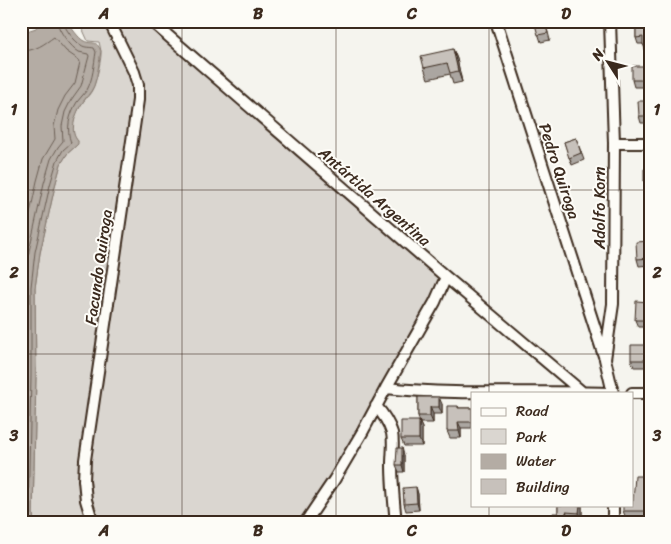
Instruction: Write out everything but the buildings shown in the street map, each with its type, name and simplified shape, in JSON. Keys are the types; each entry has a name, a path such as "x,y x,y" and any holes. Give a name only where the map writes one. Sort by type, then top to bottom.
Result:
{"street":[{"name":"Facundo Quiroga","path":"93,523 86,500 85,460 138,100 138,85 134,72 109,21"},
{"name":"Antártida Argentina","path":"151,21 581,392"},
{"name":"Pedro Quiroga","path":"496,21 605,359"},
{"name":"Adolfo Korn","path":"610,21 614,143 614,304 605,359 613,392"},
{"path":"614,143 650,142"},
{"path":"304,523 334,480 435,302 446,277"},
{"path":"386,388 418,392 581,392"},
{"path":"634,393 650,393"},
{"path":"376,406 389,424 392,434 396,523"},
{"path":"613,506 613,523"}],"green space":[{"path":"79,21 140,21 446,277 435,302 305,523 34,523 35,288 40,253 61,164 78,141 73,133 75,118 81,105 93,89 101,58 99,42 88,41"}],"water":[{"path":"40,21 67,21 82,40 96,44 101,51 94,86 75,118 73,128 78,144 67,154 61,164 40,253 35,288 34,523 21,523 21,33 36,28"}]}
